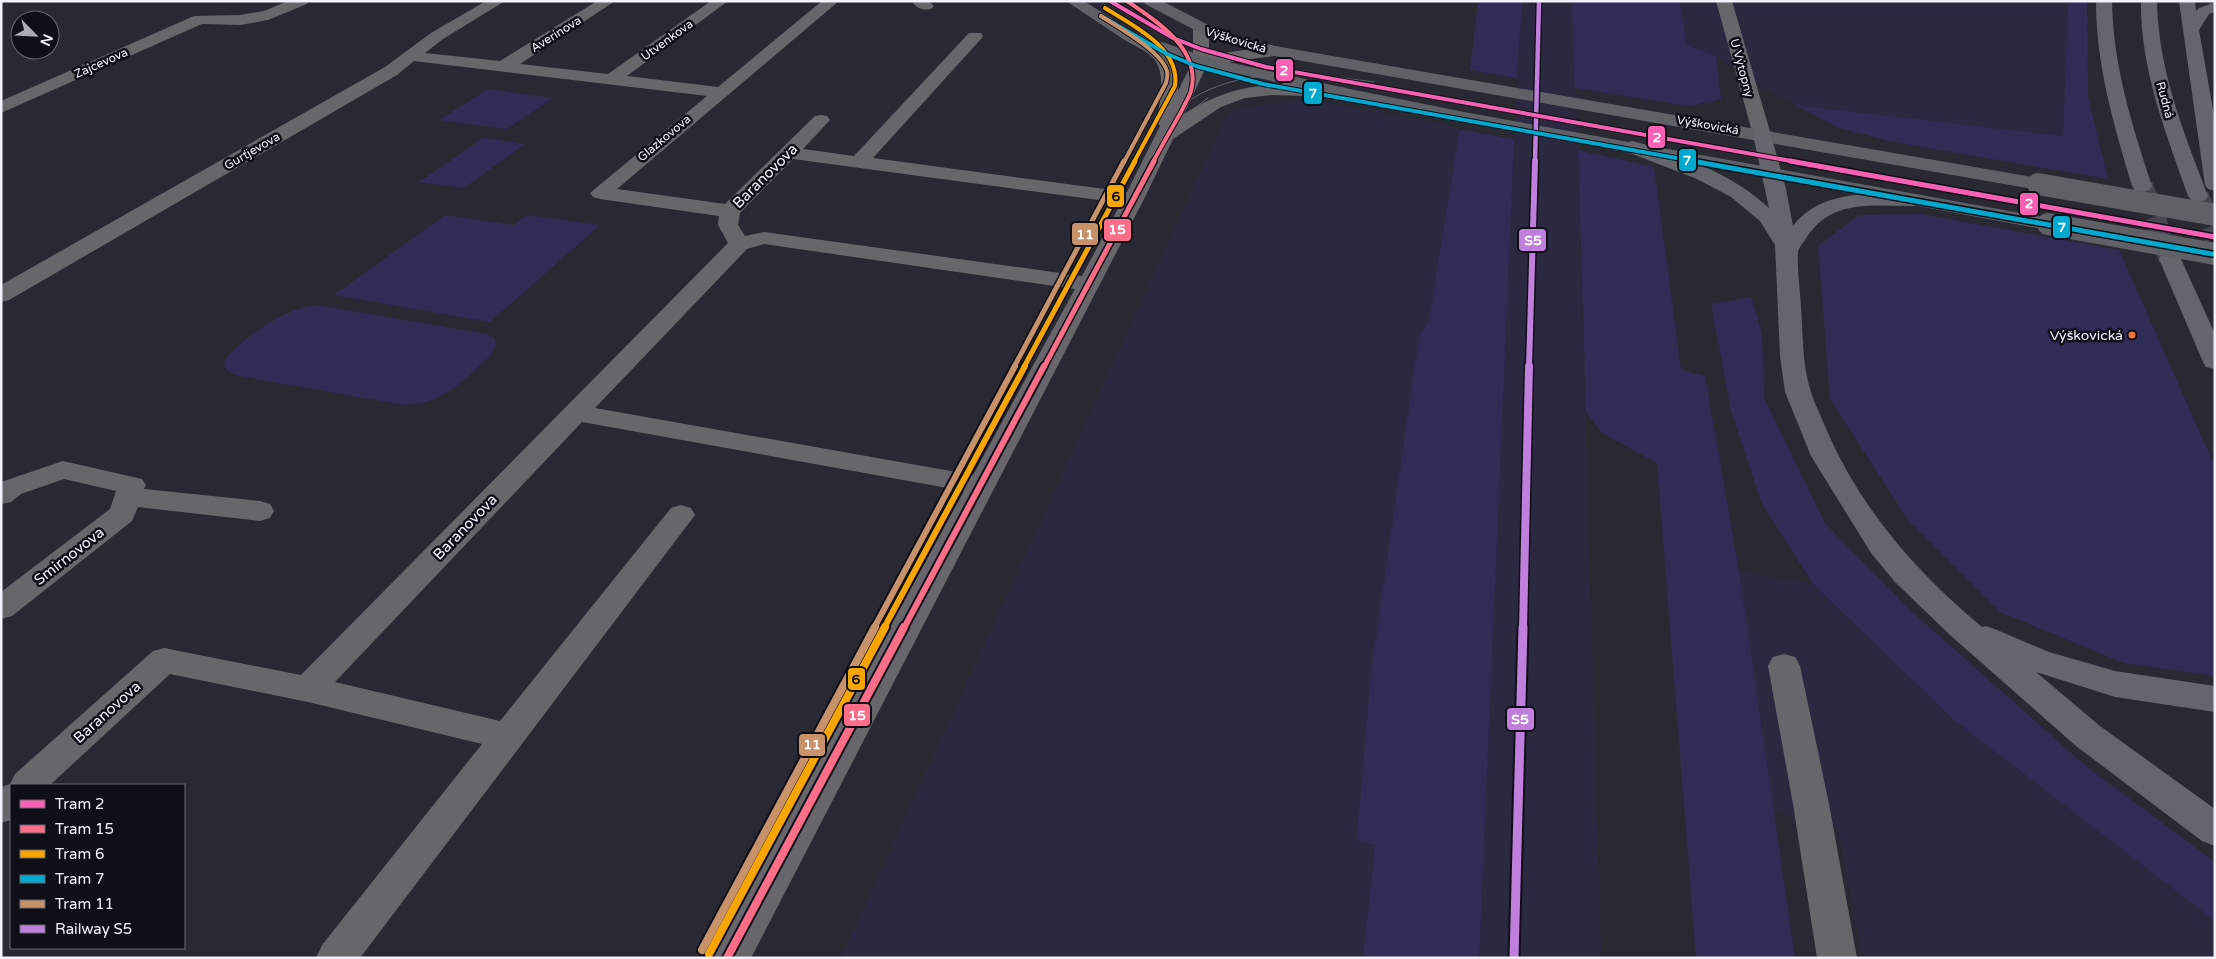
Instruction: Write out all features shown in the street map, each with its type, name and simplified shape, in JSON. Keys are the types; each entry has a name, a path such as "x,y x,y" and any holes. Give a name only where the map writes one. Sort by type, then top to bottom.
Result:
{"highway":[{"path":"2104,1 2103,20 2115,97 2142,186"},
{"name":"Rudná","path":"2148,1 2149,27 2164,103 2198,196"},
{"path":"2187,1 2190,31 2209,132 2215,185"},
{"path":"2190,31 2204,11 2215,7"},
{"path":"1762,135 1772,174 1787,251 1792,356 1798,392 1824,456 1842,487 1881,546 1906,574 1961,627 2088,736 2215,830"},
{"path":"1626,146 1692,169 1748,199 1769,218 1787,251"},
{"path":"1787,251 1808,222 1818,212 1827,208 1839,204 1876,200 1913,200"},
{"path":"2170,259 2215,362"},
{"path":"1961,627 2039,661 2116,684 2215,699"}],"street":[{"name":"Zajcevova","path":"200,19 240,20 268,15 302,1"},
{"name":"Gurťjevova","path":"1,295 392,71 437,36 498,1"},
{"name":"Averinova","path":"503,67 608,1"},
{"name":"Utvenkova","path":"612,79 721,1"},
{"name":"Glazkovova","path":"730,211 600,192 719,92 832,1"},
{"name":"Výškovická","path":"1072,1 1129,36 1201,61 1340,92 1464,117 2215,254"},
{"name":"Výškovická","path":"1150,1 1201,29 1232,41 1274,51 2215,215"},
{"name":"U Výtopny","path":"1724,1 1762,135"},
{"name":"Zajcevova","path":"1,108 230,5"},
{"path":"730,958 1134,199 1201,61 1201,29"},
{"path":"859,162 975,36"},
{"path":"1129,36 1154,51 1166,65 1169,76 1165,136"},
{"path":"1201,61 1274,51"},
{"path":"410,56 719,92"},
{"path":"1165,136 1212,104 1232,96 1260,91 1301,89 1340,92"},
{"name":"Baranovova","path":"28,784 164,660 308,689 739,244 728,225 730,211 821,120"},
{"path":"788,152 1134,199"},
{"path":"739,244 764,238 1089,284"},
{"path":"576,413 981,485"},
{"path":"1,495 11,488 63,470 132,485 128,497 260,511"},
{"name":"Smirnovova","path":"1,608 122,514 128,497"},
{"path":"336,958 681,515"},
{"path":"1784,666 1816,831 1837,958"},
{"path":"308,689 508,738"}],"shaded area":[{"path":"1478,1 1522,1 1517,78 1470,70"},
{"path":"1522,1 1573,1 1601,958 1469,958"},
{"path":"1572,1 1679,1 1687,45 1716,56 1721,99 1689,106 1575,88"},
{"path":"1679,1 2068,1 2063,136 1795,105 1759,87 1716,56 1687,45"},
{"path":"2068,1 2087,1 2088,98 2108,179 1894,142 1839,128 1795,105 2063,136"},
{"path":"488,89 553,98 507,129 439,120"},
{"path":"1288,102 1324,102 1445,124 1463,130 1459,132 1429,320 1419,337 1357,840 1375,844 1363,958 841,958 1227,114 1250,106"},
{"path":"1463,130 1514,139 1479,958 1363,958 1375,845 1357,840 1371,673 1419,337 1429,320 1459,132"},
{"path":"483,138 525,144 464,188 419,182"},
{"path":"1578,150 1654,167 1681,370 1705,376 1739,571 1795,958 1696,958 1657,463 1602,433 1586,412"},
{"path":"1921,214 2119,250 2215,467 2215,676 2124,663 2000,612 1908,520 1830,399 1818,246 1859,215"},
{"path":"445,215 514,225 526,215 600,225 490,322 334,295"},
{"path":"1751,297 1762,333 1764,398 1825,523 1909,609 2088,768 2215,862 2215,921 1954,720 1813,584 1761,502 1731,411 1711,304"},
{"path":"317,305 487,334 495,339 495,346 492,354 450,391 426,402 412,404 398,404 235,375 226,370 223,364 227,357 252,334 290,312"},
{"path":"1739,571 1813,584 1954,720 2215,921 2215,958 1863,958 1837,826 1773,812"}],"tunnel":[{"path":"2142,186 2170,259"},
{"path":"2198,196 2215,238"}],"tram line":[{"name":"2","path":"1110,1 1173,38 1201,49 1266,67 2215,237"},
{"name":"15","path":"727,958 1191,92 1193,77 1190,63 1184,50 1164,28 1127,1"},
{"name":"6","path":"709,954 1175,86 1175,69 1162,50 1144,34 1105,8"},
{"name":"7","path":"1101,16 1167,54 1196,66 1263,84 2212,254"},
{"name":"11","path":"702,950 1166,83 1167,71 1163,64 1137,41 1101,16"},
{"path":"1160,130 1190,100 1211,89 1233,81 1256,77 1304,75 1374,82"},
{"path":"1177,126 1187,114 1208,98"}],"rail line":[{"name":"S5","path":"1514,958 1539,1"}],"place":[{"name":"Výškovická","path":"2132,335"}]}
